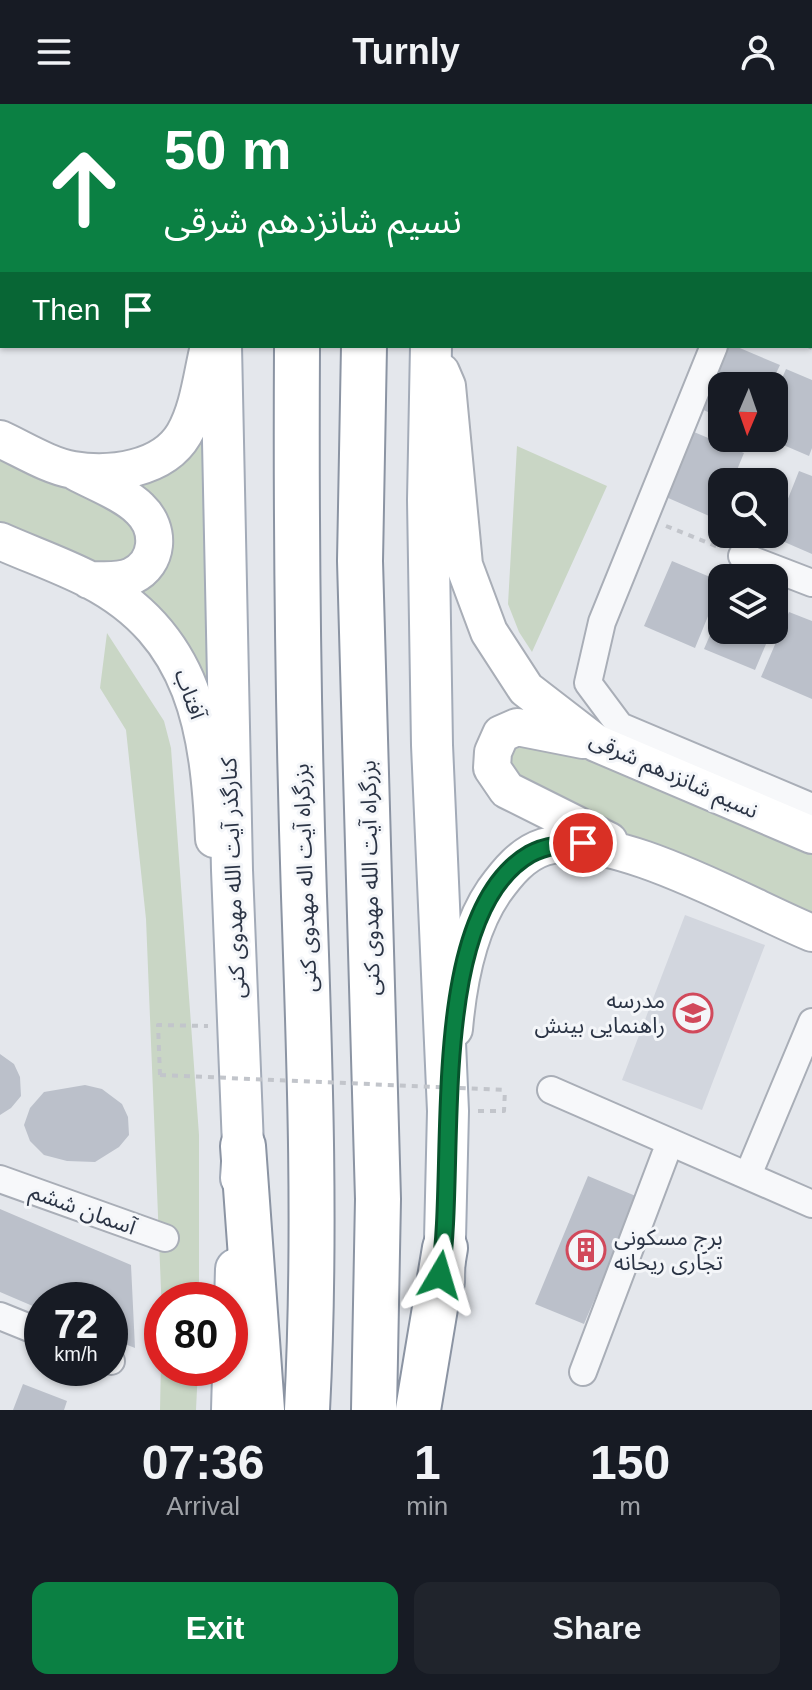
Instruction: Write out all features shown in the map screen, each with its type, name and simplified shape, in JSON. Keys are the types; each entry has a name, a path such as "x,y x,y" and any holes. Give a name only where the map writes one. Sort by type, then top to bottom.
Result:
{"highway":[{"name":"بزرگراه آیت اله مهدوی کنی","path":"297,348 296,576 310,1050 310,1348 307,1410"},
{"name":"بزرگراه آیت الله مهدوی کنی","path":"364,348 360,561 378,1199 374,1410"},
{"path":"243,1146 262,1410"},
{"path":"418,1410 445,1248"}],"main road":[{"path":"71,470 109,472 138,468 182,437 193,414 209,348"},
{"name":"کنارگذر آیت الله مهدوی کنی","path":"221,348 243,1146 232,1410"},
{"path":"431,348 428,500 432,730 448,1111"},
{"name":"نسیم شانزدهم شرقی","path":"432,348 447,386 459,532 473,596 489,632 526,689 596,743 812,835"},
{"path":"0,439 71,470 138,507 150,520 155,537 154,552 145,568 122,579 89,580"},
{"name":"آفتاب","path":"0,541 89,580 124,602 161,636 184,672 194,696 207,759 220,923 237,1008"},
{"path":"596,743 517,727 501,734 493,752 492,768 507,790 559,813 635,855 808,939"},
{"path":"441,1410 448,1111 455,1022 475,926 501,882 519,862 543,848 583,843 635,855"}],"street":[{"path":"713,348 602,622 588,683 620,726 812,807"},
{"path":"742,556 812,583"},
{"path":"748,1175 812,1022"},
{"path":"551,1090 812,1204"},
{"path":"583,1372 670,1142"},
{"name":"آسمان ششم","path":"0,1179 165,1238"},
{"path":"0,1316 24,1326"}],"path":[{"path":"643,516 742,556"},
{"path":"237,1008 158,1025 160,1075 505,1090 504,1111"}],"shaded area":[{"name":"مدرسه راهنمایی بینش","path":"685,915 765,945 702,1110 622,1080"}],"green space":[{"path":"204,402 217,788 125,590 157,568 111,480"},
{"path":"517,446 607,486 532,652 519,632 508,604"},
{"path":"0,448 132,513 144,544 116,572 0,531"},
{"path":"107,633 164,721 171,748 199,1135 199,1282 161,1282 146,919 126,730 100,688"},
{"path":"539,742 584,755 812,852 812,914 654,848 511,779 507,767 515,749"},
{"path":"160,1386 197,1386 196,1410 160,1410"}],"building":[{"path":"727,348 740,348 780,365 777,372 717,372"},
{"path":"786,369 812,380 812,448 809,456 788,447 788,372 785,372"},
{"path":"708,393 708,412 701,409"},
{"path":"694,432 708,438 708,452 744,453 738,468 708,468 708,515 666,497"},
{"path":"799,471 812,476 812,554 788,544 788,499"},
{"path":"672,561 708,576 708,616 695,648 644,626"},
{"path":"789,612 812,621 812,699 761,677 775,644 788,644"},
{"path":"708,640 708,644 766,644 755,670 704,649"},
{"path":"0,1054 14,1064 20,1077 21,1096 0,1115"},
{"path":"85,1085 102,1089 122,1104 128,1117 129,1135 119,1147 95,1162 67,1161 44,1155 30,1141 24,1125 30,1108 44,1092"},
{"name":"برج مسکونی تجاری ریحانه","path":"588,1176 638,1197 584,1324 535,1304"},
{"path":"0,1209 131,1265 135,1348 128,1345 128,1282 24,1282 24,1302 0,1292"},
{"path":"23,1384 67,1401 64,1410 13,1410"}],"place":[{"name":"مدرسه راهنمایی بینش","path":"693,1013"},
{"name":"برج مسکونی تجاری ریحانه","path":"586,1250"}],"route":[{"path":"440,1275 445,1248 448,1111 455,1022 475,926 484,906 519,862 543,848 583,843"}]}
